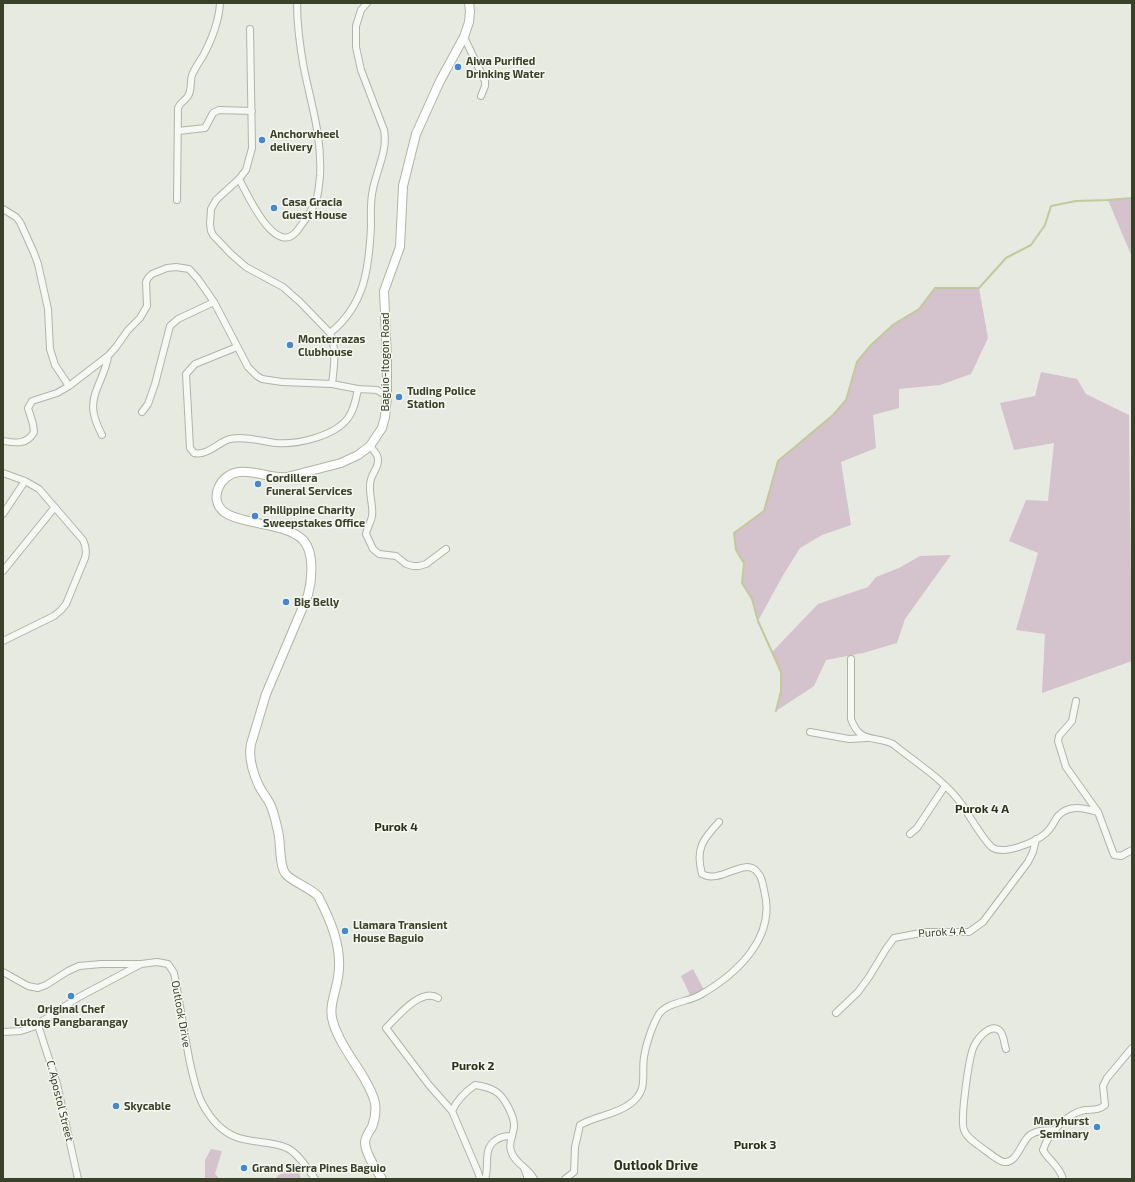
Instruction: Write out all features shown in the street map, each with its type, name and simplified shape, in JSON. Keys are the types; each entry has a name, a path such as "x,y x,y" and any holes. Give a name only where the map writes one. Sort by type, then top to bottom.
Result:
{"main road":[{"name":"Baguio-Itogon Road","path":"382,1179 365,1145 365,1140 374,1119 374,1098 368,1085 342,1043 332,1021 332,1004 339,967 336,937 318,896 313,891 288,877 285,873 281,862 280,841 271,806 259,786 250,762 249,752 266,694 303,607 311,582 311,562 305,543 297,535 274,527 245,521 225,513 218,505 217,497 218,487 223,479 229,474 247,472 278,478 287,477 348,460 370,446 382,428 385,418 387,396 384,291 400,247 403,186 416,134 440,81 464,37 469,22 469,3"}],"street":[{"path":"177,200 177,113 179,105 188,97 190,92 192,76 213,32 220,3"},
{"path":"239,179 262,220 269,229 277,235 286,237 294,234 312,209 317,199 320,167 320,145 317,120 304,70 298,26 297,3"},
{"path":"330,333 340,326 350,314 363,286 369,251 372,191 385,149 386,139 384,130 361,70 356,47 356,26 360,10 368,3"},
{"path":"250,29 252,148 246,170 239,179 216,200 211,210 210,224 213,235 222,246 246,267 283,287 330,333 333,339 334,351 332,384"},
{"path":"464,37 486,81 481,96"},
{"path":"178,131 205,128 213,113 219,110 252,111"},
{"path":"3,209 16,217 20,222 34,253 38,264 48,309 50,349 55,365 69,386"},
{"path":"3,440 22,443 28,440 34,432 28,408 32,401 57,393 69,386 108,356 144,313 148,302 146,282 148,278 152,274 167,268 176,267 189,269 198,279 214,302 248,367 254,374 262,379 282,382 332,384 358,389 377,390 387,396"},
{"path":"142,412 148,404 155,384 170,326 178,319 214,302"},
{"path":"237,347 195,364 186,374 190,448 194,454 208,451 221,442 230,439 287,443 316,438 339,427 347,419 353,409 358,389"},
{"path":"102,435 94,414 93,405 94,396 106,367 108,356"},
{"path":"377,390 387,385"},
{"path":"370,446 377,455 378,459 377,468 371,477 370,482 369,492 372,516 366,534 373,549 378,554 396,556 406,564 419,566 426,564 446,549"},
{"path":"3,473 36,486 44,493 83,540 86,546 85,558 66,604 61,610 54,616 3,642"},
{"path":"3,514 25,481"},
{"path":"3,571 55,507"},
{"path":"851,659 851,719 859,734 868,738 893,744 945,786 962,805 992,848 1003,851 1010,850 1036,839 1045,834 1058,816 1067,810 1081,807 1098,812"},
{"path":"1076,701 1072,721 1060,736 1058,741 1066,767 1098,812 1114,855 1121,856 1132,850"},
{"path":"810,732 849,739 868,738"},
{"path":"910,834 917,828 945,786"},
{"path":"565,1179 574,1172 580,1125 590,1120 611,1114 630,1104 638,1096 644,1084 644,1056 648,1041 660,1013 666,1008 698,996 718,984 744,963 757,944 766,919 767,910 767,901 758,872 746,866 724,875 710,877 702,874 699,863 700,850 705,837 719,822"},
{"name":"Purok 4 A","path":"836,1013 858,992 894,938 926,932 969,932 983,922 1028,862 1033,852 1036,839"},
{"name":"Outlook Drive","path":"3,1032 21,1031 38,1025 80,996 141,964 157,962 168,964 174,973 193,1077 202,1103 214,1121 226,1132 235,1137 287,1148 297,1157 315,1179"},
{"path":"3,972 28,986 38,988 46,985 68,970 79,966 101,964 141,964"},
{"path":"438,998 435,996 418,998 386,1028 429,1085 452,1111 480,1179"},
{"name":"C. Apostol Street","path":"38,1025 57,1084 78,1179"},
{"path":"1006,1049 1002,1034 996,1029 991,1029 985,1032 974,1046 971,1057 962,1120 964,1130 968,1137 1006,1163 1018,1153 1026,1138 1030,1134 1040,1131 1054,1130"},
{"path":"1063,1179 1057,1165 1046,1155 1043,1150 1045,1143 1054,1130 1075,1114 1083,1110 1101,1109 1105,1105 1103,1086 1107,1078 1132,1048"},
{"path":"452,1111 455,1104 474,1085 489,1087 497,1091 512,1113 514,1128 510,1144 511,1152 524,1168 528,1170 534,1179"},
{"path":"485,1179 487,1173 488,1150 493,1143 500,1138 508,1136 512,1137"},
{"path":"524,1168 528,1179"}],"shaded area":[{"path":"1132,198 1132,257 1108,200"},
{"path":"935,288 979,288 988,338 971,374 940,385 899,389 899,408 873,415 876,448 841,462 851,525 822,535 800,548 758,621 752,599 742,583 744,563 736,550 734,533 764,511 778,461 833,415 846,400 857,362 871,345 894,324 919,309"},
{"path":"1041,372 1077,379 1086,394 1129,415 1132,661 1042,693 1045,634 1016,630 1038,553 1009,541 1026,500 1048,501 1054,443 1014,450 1000,403 1035,396"},
{"path":"951,555 905,619 897,643 863,653 826,660 814,686 776,711 781,691 781,672 772,652 818,604 868,587 876,577 899,568 920,556"},
{"path":"693,969 704,990 691,997 681,976"},
{"path":"211,1149 222,1151 215,1174 220,1179 205,1179 205,1160"},
{"path":"297,1164 301,1179 275,1179 285,1170"}],"waterway":[{"path":"776,711 781,691 781,672 758,621 752,599 742,583 744,563 736,550 734,533 764,511 778,461 833,415 846,400 857,362 871,345 894,324 919,309 935,288 979,288 1006,258 1031,245 1045,225 1051,206 1076,201 1132,198"}],"place":[{"name":"Aiwa Purified Drinking Water","path":"458,67"},
{"name":"Anchorwheel delivery","path":"262,140"},
{"name":"Casa Gracia Guest House","path":"274,208"},
{"name":"Monterrazas Clubhouse","path":"290,345"},
{"name":"Tuding Police Station","path":"399,397"},
{"name":"Cordillera Funeral Services","path":"258,484"},
{"name":"Philippine Charity Sweepstakes Office","path":"255,516"},
{"name":"Big Belly","path":"286,602"},
{"name":"Llamara Transient House Baguio","path":"345,931"},
{"name":"Original Chef Lutong Pangbarangay","path":"71,996"},
{"name":"Skycable","path":"116,1106"},
{"name":"Maryhurst Seminary","path":"1097,1127"},
{"name":"Grand Sierra Pines Baguio","path":"244,1168"}],"district":[{"name":"Purok 4 A","path":"982,809"},
{"name":"Purok 4","path":"396,827"},
{"name":"Purok 2","path":"473,1066"},
{"name":"Purok 3","path":"755,1145"},
{"name":"Outlook Drive","path":"656,1166"}]}
